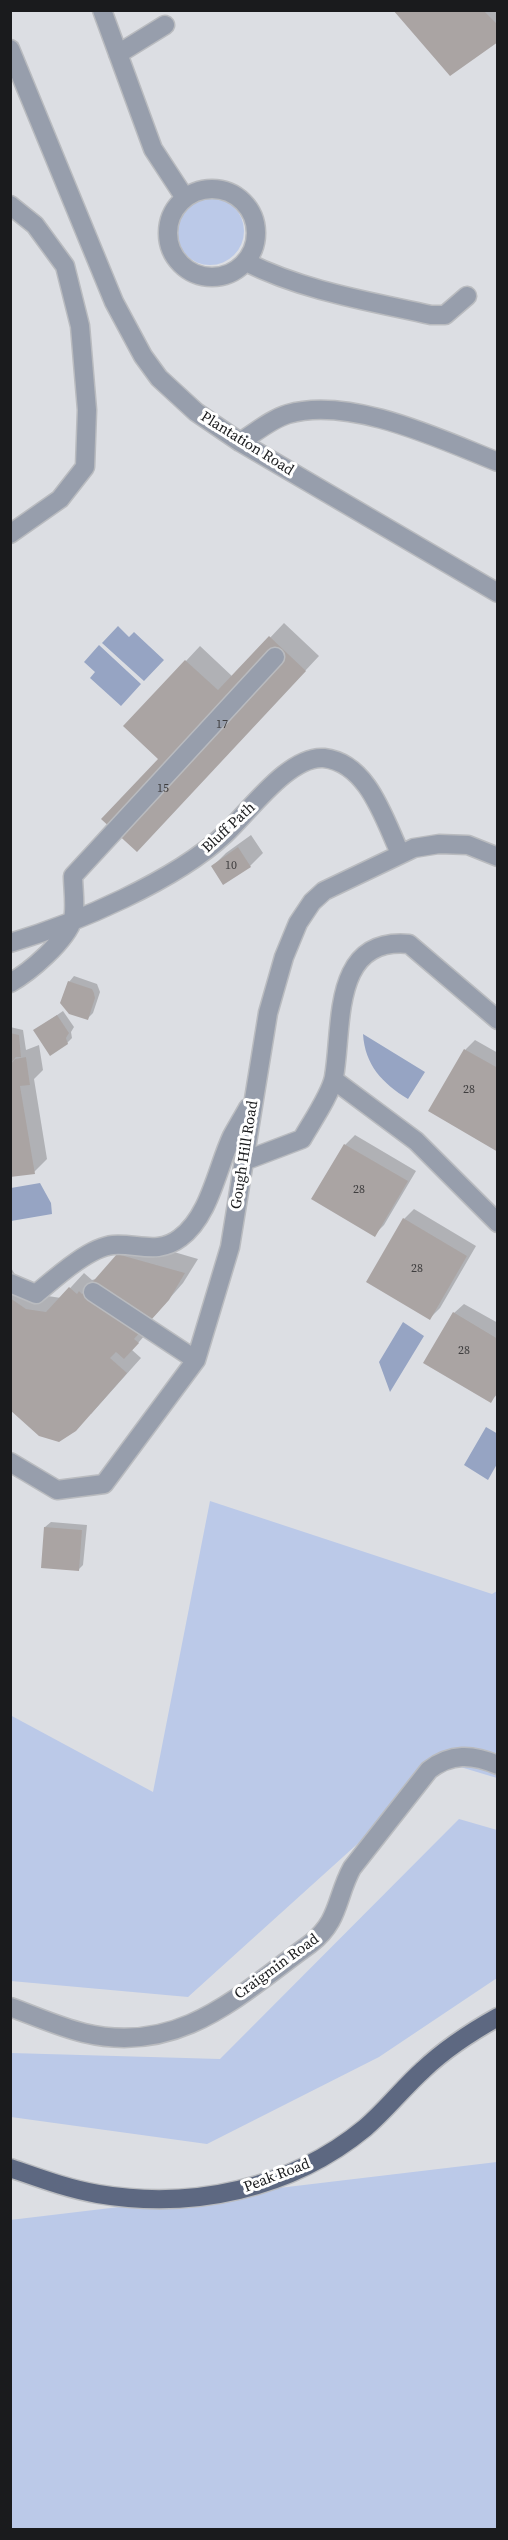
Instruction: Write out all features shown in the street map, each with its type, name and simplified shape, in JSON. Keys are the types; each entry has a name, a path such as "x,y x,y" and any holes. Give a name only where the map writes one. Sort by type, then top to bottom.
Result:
{"main road":[{"name":"Peak Road","path":"10,2168 65,2186 129,2198 211,2195 259,2185 303,2168 348,2141 382,2112 423,2070 460,2041 498,2017"}],"street":[{"path":"102,10 153,149 185,198"},
{"path":"118,54 165,25"},
{"name":"Plantation Road","path":"10,50 114,302 143,356 176,395 240,442 498,593"},
{"path":"203,189 214,189 239,198 249,208 256,231 256,242 246,262 228,275 215,277 202,277 181,264 169,243 167,231 173,212 185,198 203,189"},
{"path":"10,205 35,225 65,266 80,326 87,410 85,466 60,499 10,534"},
{"path":"246,262 269,273 319,290 431,315 446,315 467,296"},
{"path":"240,442 286,415 336,411 384,420 498,462"},
{"path":"10,983 28,973 52,950 73,919 73,876 275,657"},
{"name":"Bluff Path","path":"10,943 73,919 138,890 192,860 224,835 286,773 303,761 313,759 336,761 357,774 375,799 400,853"},
{"name":"Gough Hill Road","path":"10,1462 57,1490 104,1484 196,1360 230,1247 268,1012 284,957 298,923 312,902 324,891 400,853 427,845 452,844 484,849 498,857"},
{"path":"244,1161 302,1139 334,1080 338,1025 350,975 358,961 379,946 393,943 409,944 498,1020"},
{"path":"334,1080 416,1141 498,1222"},
{"path":"10,1282 36,1294 65,1269 112,1245 148,1249 165,1246 181,1238 195,1221 207,1200 232,1137 255,1094"},
{"path":"93,1292 196,1360"},
{"name":"Craigmin Road","path":"10,2007 59,2026 98,2036 162,2034 198,2022 310,1944 326,1929 337,1911 345,1882 352,1868 429,1770 445,1759 461,1756 498,1765"}],"shaded area":[{"path":"203,197 217,197 229,202 239,212 244,231 239,250 229,260 217,265 203,265 191,260 181,250 176,238 176,224 181,212 191,202"},
{"path":"118,626 129,637 134,632 164,660 144,681 102,643"},
{"path":"99,645 141,684 121,706 90,678 95,672 84,662"},
{"path":"363,1034 425,1072 408,1099 376,1072 367,1055"},
{"path":"40,1183 51,1203 52,1214 11,1221 11,1188"},
{"path":"403,1322 424,1336 390,1392 379,1362"},
{"path":"486,1427 498,1434 497,1464 488,1480 464,1465"},
{"path":"210,1501 492,1594 497,1591 497,1778 447,1763 188,1997 11,1981 10,1715 153,1792"},
{"path":"459,1819 497,1830 497,1978 379,2057 207,2144 11,2117 11,2053 220,2059"},
{"path":"497,2162 497,2529 11,2529 10,2220"}],"building":[{"path":"393,10 483,10 498,25 498,42 450,76"},
{"path":"269,636 306,671 137,852 101,819 158,759 123,726 185,660 218,690"},
{"path":"238,847 251,867 223,885 211,866"},
{"path":"68,981 92,989 95,998 88,1020 69,1014 60,1003"},
{"path":"57,1015 69,1033 66,1038 68,1044 50,1056 33,1030"},
{"path":"10,1033 19,1035 21,1057 16,1057 10,1064"},
{"path":"464,1049 498,1068 498,1152 428,1111"},
{"path":"26,1057 30,1085 20,1086 35,1174 10,1177 10,1065 15,1059"},
{"path":"344,1144 408,1181 375,1237 311,1199"},
{"path":"403,1218 467,1256 430,1320 366,1282"},
{"path":"117,1254 185,1273 169,1300 134,1339 139,1343 124,1359 116,1352 110,1358 127,1373 76,1431 59,1442 39,1436 10,1410 10,1298 26,1309 46,1312 69,1287 77,1294 79,1291 82,1294"},
{"path":"453,1312 498,1339 498,1391 491,1403 423,1363"},
{"path":"44,1527 82,1530 79,1571 41,1568"}]}
